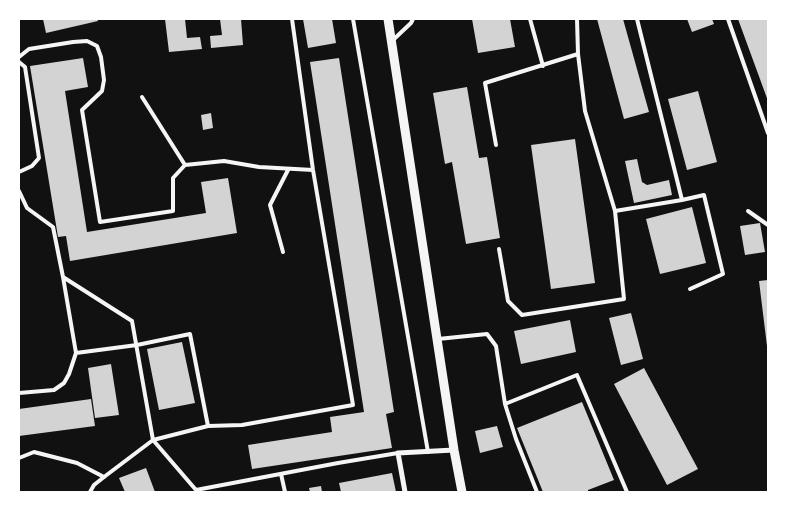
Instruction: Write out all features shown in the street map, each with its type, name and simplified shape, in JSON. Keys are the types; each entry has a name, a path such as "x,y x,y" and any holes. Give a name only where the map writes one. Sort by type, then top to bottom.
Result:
{"street":[{"path":"388,19 462,492"},
{"path":"405,492 398,453 454,450"}],"lane":[{"path":"90,492 104,477 154,440 208,426 242,425 353,405 313,170 292,19"},
{"path":"353,19 428,452"},
{"path":"391,41 413,19"},
{"path":"530,19 543,66"},
{"path":"499,249 508,301 522,315 624,299 615,212 585,112 578,54 577,19"},
{"path":"637,19 682,200"},
{"path":"728,19 768,127 768,133"},
{"path":"19,57 29,49 73,42 87,41 97,46 101,57 104,80 102,91 82,110 100,222 173,211 173,178 185,165 224,161 288,170 313,170"},
{"path":"496,145 485,83 578,54"},
{"path":"19,62 25,67 39,158 32,166 19,172"},
{"path":"142,97 185,165"},
{"path":"283,252 270,205 288,170"},
{"path":"19,191 27,208 53,227 76,353 64,383 54,390 19,393"},
{"path":"615,212 704,195 723,274 690,289"},
{"path":"748,211 768,225"},
{"path":"63,277 132,321 154,440 195,491 398,453"},
{"path":"76,353 137,345 190,334 208,426"},
{"path":"438,338 487,334 496,346 505,404 516,439 537,492"},
{"path":"505,404 577,375 627,492"},
{"path":"19,458 34,452 78,463 104,477"},
{"path":"281,474 285,492"}],"building":[{"path":"43,19 97,19 98,21 46,33"},
{"path":"165,19 185,19 187,38 200,37 202,49 169,52"},
{"path":"220,19 241,19 243,45 211,48 210,36 222,35"},
{"path":"303,19 332,19 336,43 308,48"},
{"path":"472,19 510,19 515,47 478,53"},
{"path":"597,19 623,19 649,112 624,119"},
{"path":"687,19 712,19 714,24 692,32"},
{"path":"738,19 768,19 768,101"},
{"path":"83,58 88,87 65,91 87,232 206,213 201,182 228,178 237,233 70,261 66,236 58,237 30,66"},
{"path":"339,58 394,412 386,414 392,448 252,469 248,445 332,432 330,417 364,412 310,62"},
{"path":"467,87 479,158 487,157 500,238 466,244 452,162 445,164 433,93"},
{"path":"698,91 717,162 687,170 668,99"},
{"path":"211,113 213,128 203,130 201,115"},
{"path":"575,139 595,283 551,289 531,145"},
{"path":"637,159 642,182 647,185 669,180 672,195 634,203 625,161"},
{"path":"692,207 706,263 660,274 646,219"},
{"path":"760,223 765,252 745,255 740,226"},
{"path":"768,280 768,346 767,346 759,281"},
{"path":"631,313 643,359 621,365 609,318"},
{"path":"570,320 576,352 521,364 514,331"},
{"path":"182,342 195,403 159,410 147,349"},
{"path":"111,364 119,415 95,418 88,368"},
{"path":"644,368 698,469 667,485 614,384"},
{"path":"91,399 95,426 19,436 19,409"},
{"path":"582,402 614,480 588,490 588,492 543,492 517,428"},
{"path":"497,426 503,447 480,453 475,431"},
{"path":"146,468 155,492 125,492 119,478"},
{"path":"392,473 396,492 341,492 339,483"},
{"path":"321,486 322,492 310,492 309,488"}]}
